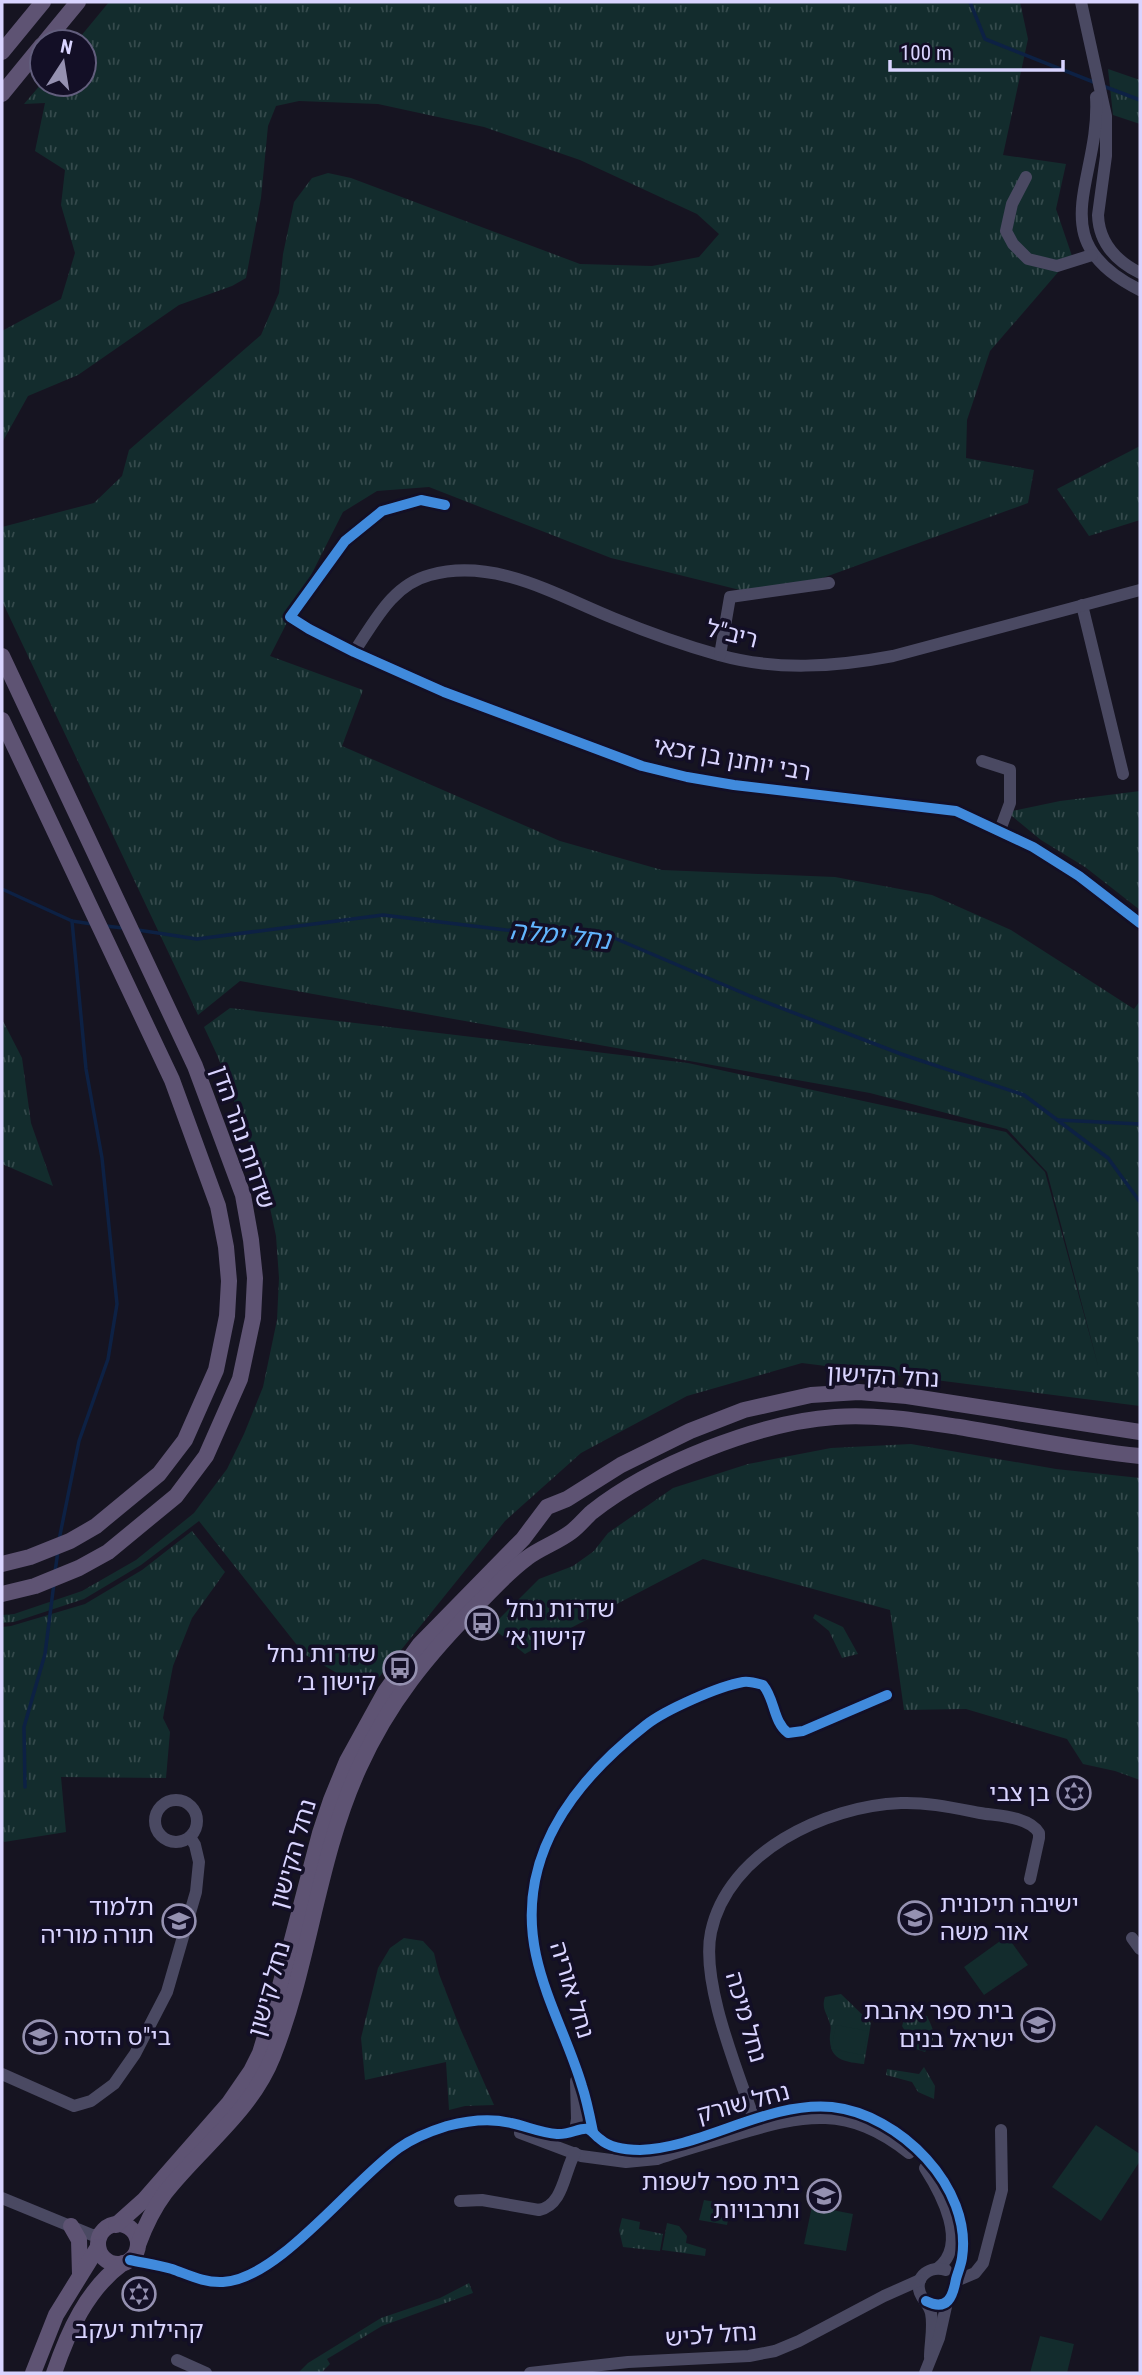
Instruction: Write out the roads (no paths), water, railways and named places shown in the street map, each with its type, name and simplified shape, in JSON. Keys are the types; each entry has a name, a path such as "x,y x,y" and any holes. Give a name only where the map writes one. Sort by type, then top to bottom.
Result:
{"main road":[{"path":"2,52 43,2"},
{"path":"56,28 78,2"},
{"path":"2,94 28,62"},
{"name":"שדרות נהר הדן","path":"2,656 195,1066 243,1195 255,1278 253,1318 240,1379 206,1456 176,1496 108,1552 89,1563 35,1586 2,1594"},
{"name":"שדרות נהר הדן","path":"2,720 172,1080 218,1206 229,1280 227,1316 216,1370 185,1440 159,1474 96,1526 70,1541 2,1564"},
{"name":"נחל הקישון","path":"561,1502 621,1465 690,1431 744,1410 811,1395 859,1392 907,1396 1140,1432"},
{"name":"נחל הקישון","path":"568,1533 611,1499 699,1453 775,1427 814,1419 859,1416 905,1419 1140,1456"},
{"path":"561,1502 572,1507 576,1524 568,1533 556,1537 547,1531 542,1521 544,1511 551,1504 561,1502"},
{"name":"נחל הקישון","path":"116,2225 161,2181 229,2104 251,2071 260,2053 276,2001 331,1800 347,1761 386,1692 428,1635 523,1538 544,1511"},
{"name":"נחל קישון","path":"132,2254 163,2197 239,2112 263,2078 273,2058 343,1808 359,1767 397,1699 438,1644 500,1583 524,1560 568,1533"},
{"path":"33,2373 56,2315 106,2228 116,2225 131,2230 136,2237 132,2254 99,2284 86,2302 54,2373"},
{"path":"71,2226 79,2240 80,2274"},
{"path":"99,2241 106,2261 113,2264 132,2254"}],"street":[{"path":"1081,2 1106,116 1106,156 1098,225 1105,244 1121,262 1140,273"},
{"path":"1093,58 1096,132 1081,229 1092,255 1111,274 1140,290"},
{"path":"1026,177 1012,204 1006,231 1013,244 1028,259 1057,267 1092,255"},
{"name":"רבי יוחנן בן זכאי","path":"445,505 421,500 382,511 345,541 290,617 354,652 444,692 642,766 687,777 747,786 956,811 1033,847 1079,876 1140,923"},
{"name":"ריב\"ל","path":"354,652 394,594 408,584 430,575 452,571 481,571 528,582 614,619 720,655 767,664 805,666 855,663 905,653 1140,590"},
{"path":"720,655 730,597 829,583"},
{"path":"1082,605 1123,775"},
{"path":"982,761 1010,770 1010,803 1000,830"},
{"name":"נחל אוריה","path":"594,2134 582,2083 536,1955 532,1913 535,1878 545,1846 576,1791 619,1746 650,1722 700,1697 742,1682 763,1685 769,1692 780,1724 788,1733 803,1731 887,1695"},
{"name":"נחל מיכה","path":"755,2123 715,1994 709,1954 718,1910 727,1892 744,1871 779,1841 815,1823 876,1805 903,1803 959,1809 1012,1818 1033,1825 1039,1832 1030,1879"},
{"path":"2,2074 74,2106 91,2101 114,2084 135,2054 167,1992 182,1945 196,1892 200,1862 190,1837"},
{"path":"1132,1938 1140,1949"},
{"name":"נחל אוריה","path":"572,2060 577,2088 578,2119 574,2132"},
{"name":"נחל שורק","path":"480,2122 578,2153 626,2162 657,2159 794,2110 832,2107 873,2118 898,2132 942,2178 951,2195 962,2241 962,2258 956,2281"},
{"name":"נחל שורק","path":"594,2134 610,2146 641,2150 755,2123 804,2117 849,2120 870,2127 902,2147 925,2169 947,2212 952,2234 951,2250 938,2268"},
{"name":"נחל שורק","path":"132,2254 207,2282 231,2282 261,2269 313,2228 364,2177 399,2148 421,2136 447,2126 480,2122 508,2122 549,2133 574,2132"},
{"path":"460,2201 482,2200 546,2209 556,2202 569,2162 578,2153 596,2147 594,2134 584,2128 574,2132 570,2143 578,2153"},
{"path":"956,2281 975,2273 983,2263 1002,2190 1001,2130"},
{"path":"2,2198 92,2235 99,2241"},
{"path":"925,2373 939,2338 947,2302 955,2292 956,2281 949,2273 938,2268 929,2270 920,2280 919,2286 932,2315 930,2357"},
{"name":"נחל לכיש","path":"530,2373 628,2362 749,2356 775,2351 799,2342 920,2280"},
{"name":"נחל לכיש","path":"884,2297 899,2295 924,2299"},
{"path":"924,2299 936,2305 947,2302"},
{"path":"177,2360 206,2373"}],"waterway":[{"path":"970,2 985,39 1096,83"},
{"path":"1103,86 1140,100"},
{"name":"נחל ימלה","path":"2,889 72,921 92,924"},
{"name":"נחל ימלה","path":"138,930 197,939 383,915 506,930 605,934 750,996 901,1054 1024,1095 1108,1158 1140,1202"},
{"path":"59,1540 79,1441 108,1359 117,1304 102,1158 86,1069 72,921"},
{"name":"נחל ימלה","path":"106,926 123,928"},
{"path":"1058,1120 1140,1124"},
{"path":"55,1572 58,1551"},
{"path":"25,1787 24,1727 45,1654 54,1583"}],"place":[{"name":"שדרות נחל קישון א׳","path":"482,1623"},
{"name":"שדרות נחל קישון ב׳","path":"400,1668"},
{"name":"בן צבי","path":"1074,1793"},
{"name":"ישיבה תיכונית אור משה","path":"915,1918"},
{"name":"תלמוד תורה מוריה","path":"179,1921"},
{"name":"בית ספר אהבת ישראל בנים","path":"1038,2025"},
{"name":"בי\"ס הדסה","path":"40,2037"},
{"name":"בית ספר לשפות ותרבויות","path":"824,2196"},
{"name":"קהילות יעקב","path":"139,2294"}]}
